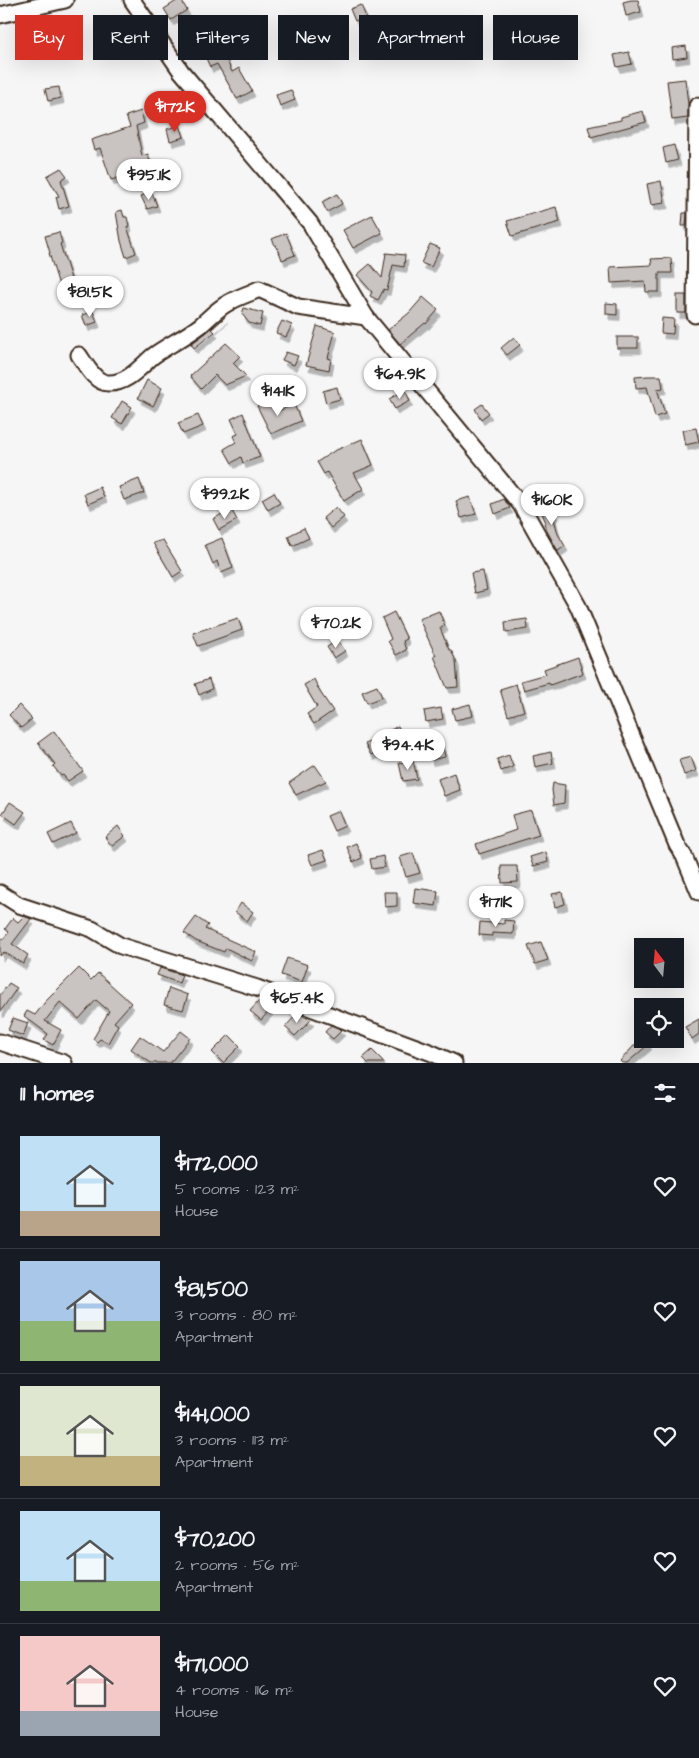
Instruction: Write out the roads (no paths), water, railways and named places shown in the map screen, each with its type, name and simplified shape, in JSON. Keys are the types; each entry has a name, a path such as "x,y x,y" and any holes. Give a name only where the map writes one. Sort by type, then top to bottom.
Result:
{"street":[{"path":"0,15 64,0"},
{"path":"132,0 181,71 310,223 366,316 521,505 578,606 677,845 684,856 699,892"},
{"path":"695,315 698,201 697,106"},
{"path":"79,355 92,373 100,380 107,383 118,382 128,378 154,356 201,324 227,303 259,289 298,307 366,316"},
{"path":"0,893 19,905 92,929 120,946 257,988 432,1053 454,1063"},
{"path":"0,1042 64,1063"}]}
